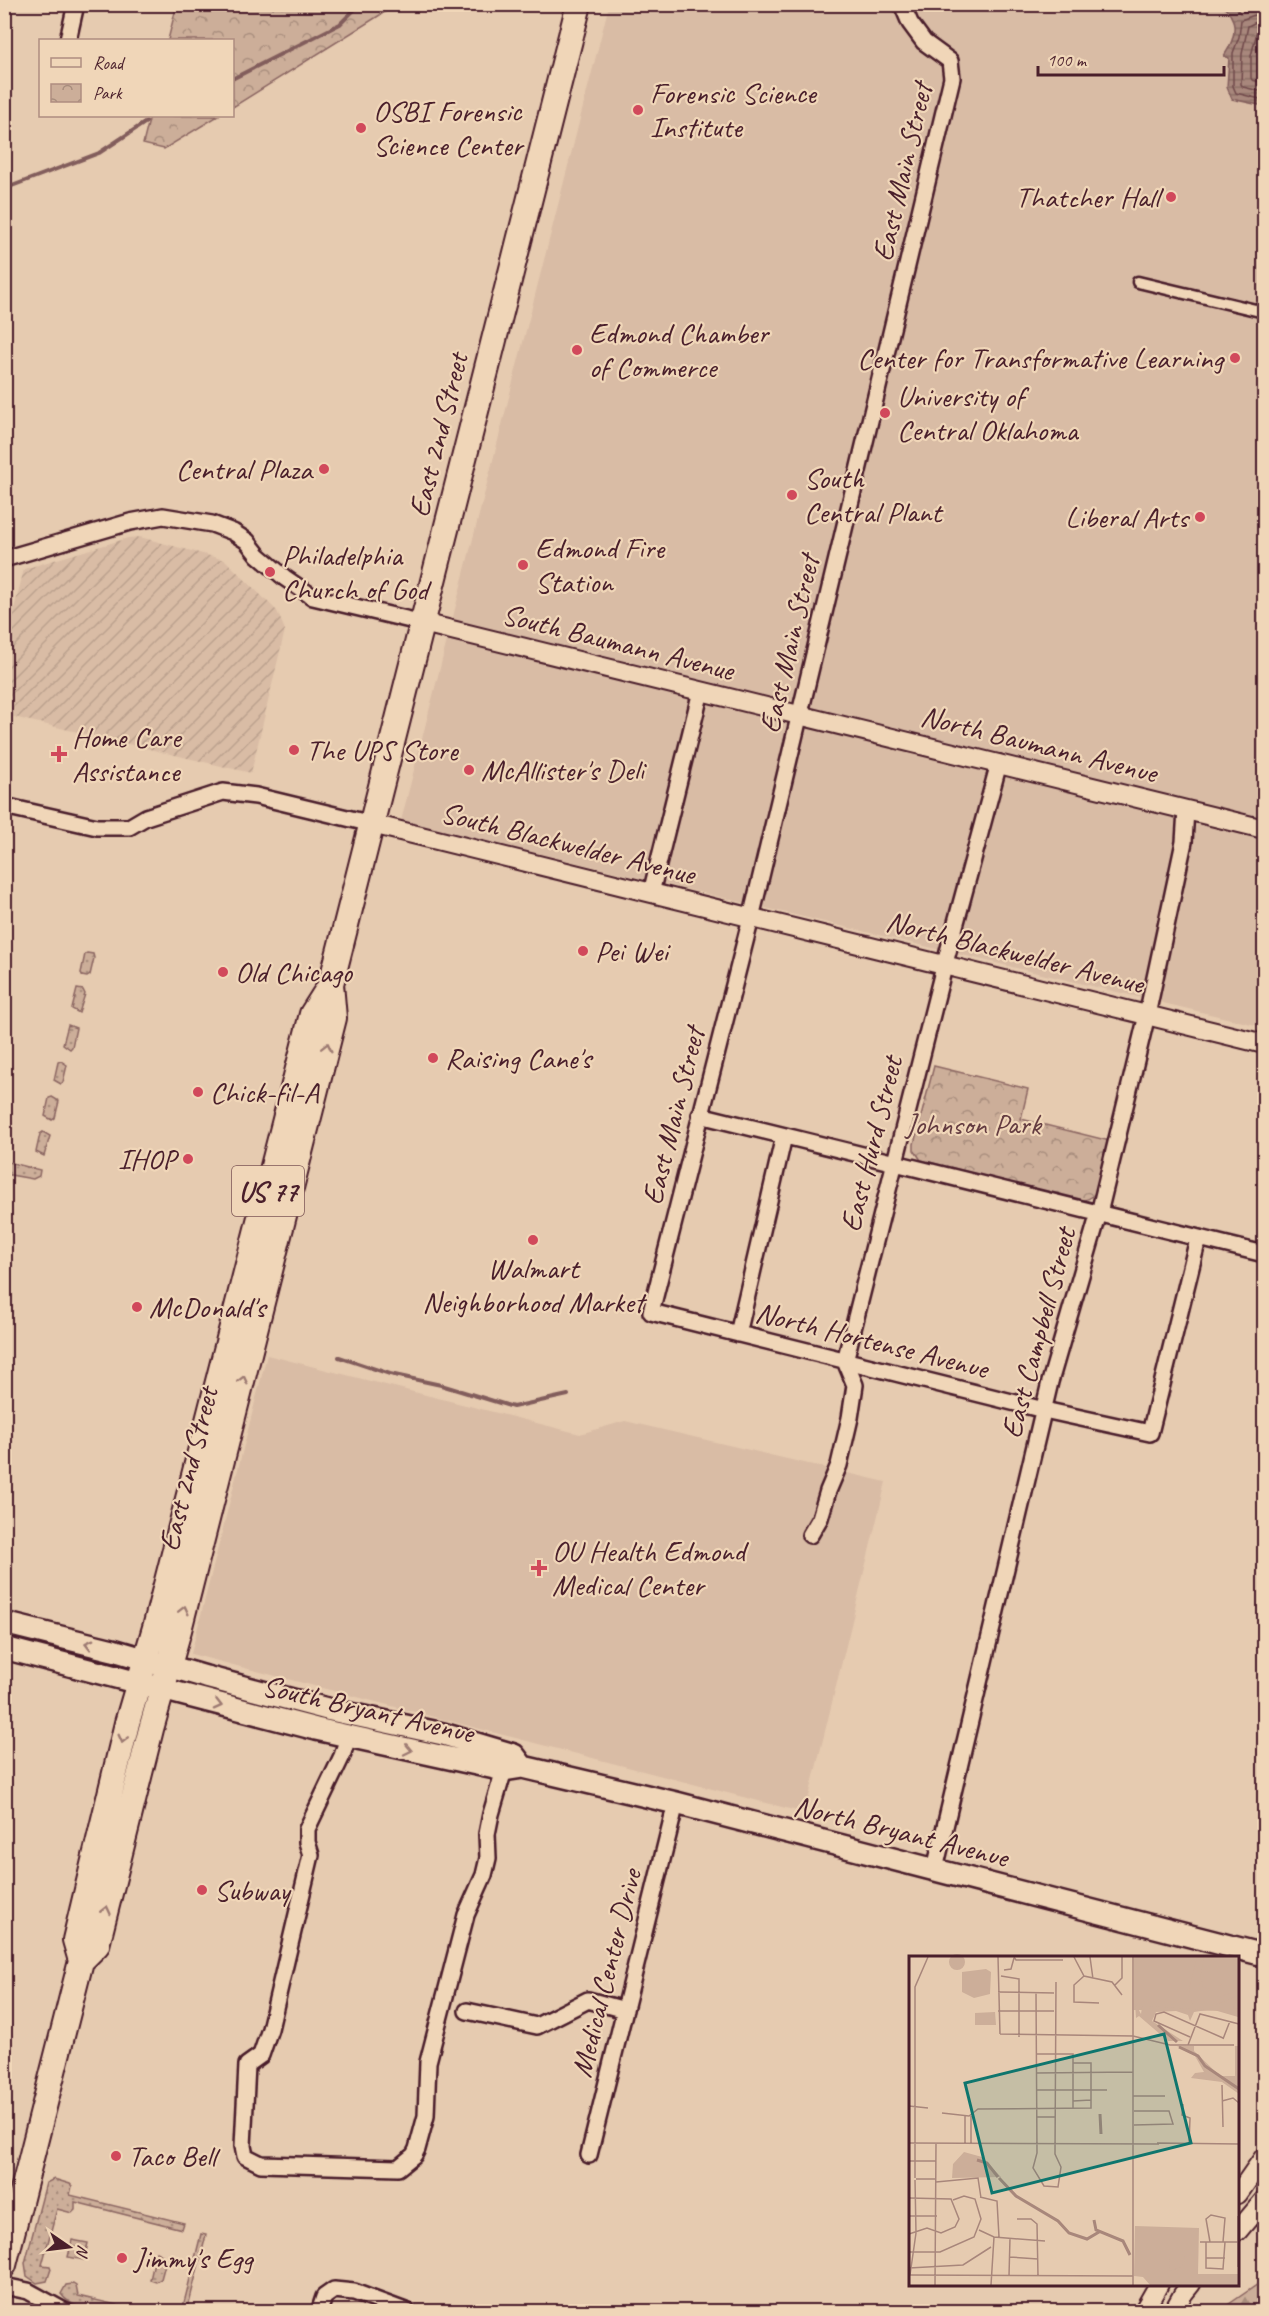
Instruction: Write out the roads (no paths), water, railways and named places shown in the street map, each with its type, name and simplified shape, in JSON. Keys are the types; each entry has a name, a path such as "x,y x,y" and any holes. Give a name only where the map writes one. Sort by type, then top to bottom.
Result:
{"main road":[{"name":"East 2nd Street","path":"4,2265 81,1961 75,1940 127,1723 146,1659 312,1014 331,984 579,4"},
{"name":"East 2nd Street","path":"81,1961 98,1945 232,1424 334,1018 331,984"},
{"path":"298,1071 302,1097 296,1133 302,1144"},
{"path":"216,1388 232,1424"},
{"name":"South Bryant Avenue","path":"4,1623 331,1710 453,1737 514,1755 514,1769 348,1737 4,1648"},
{"name":"North Bryant Avenue","path":"514,1769 676,1803 1264,1955"}],"street":[{"path":"68,39 76,4"},
{"name":"East Main Street","path":"651,1312 751,918 952,78 950,61 924,42 902,4"},
{"path":"1138,282 1264,312"},
{"path":"4,559 119,525 163,516 212,524 233,532 285,578 313,597 423,623"},
{"name":"South Baumann Avenue","path":"423,623 800,715"},
{"path":"651,893 701,691"},
{"name":"North Baumann Avenue","path":"800,715 1264,829"},
{"name":"East Hurd Street","path":"845,1361 945,963 999,764"},
{"path":"4,806 97,827 129,827 146,817 223,792 256,796 372,824"},
{"name":"East Campbell Street","path":"935,1869 1050,1382 1099,1213 1147,1015 1184,842 1186,810"},
{"name":"South Blackwelder Avenue","path":"372,824 751,918"},
{"name":"North Blackwelder Avenue","path":"751,918 945,963 1264,1044"},
{"path":"700,1115 1264,1254"},
{"path":"738,1334 784,1136"},
{"name":"North Hortense Avenue","path":"651,1312 1044,1410 1150,1433 1198,1239"},
{"path":"810,1534 820,1518 839,1465 850,1418 855,1384 845,1361"},
{"path":"348,1737 342,1756 307,1829 307,1842 311,1855 270,2029 261,2055 247,2065 243,2146 245,2156 261,2164 398,2168 414,2155 426,2115 428,2062 466,1915 484,1875 488,1858 487,1834 491,1814 514,1769"},
{"name":"Medical Center Drive","path":"590,2156 676,1803"},
{"path":"467,2011 537,2026 588,2000 625,2010"},
{"path":"1239,2193 1264,2157"},
{"path":"1239,2230 1264,2200"},
{"path":"4,2286 28,2291 66,2312"},
{"path":"1143,2312 1158,2286"},
{"path":"1173,2312 1189,2286"},
{"path":"319,2312 324,2297 334,2290 354,2292 383,2306 408,2312"}],"water":[{"path":"1221,5 1234,5 1240,13 1256,7 1264,8 1264,106 1232,99 1227,87 1229,58 1224,56 1234,29 1231,16"}],"waterway":[{"path":"234,78 340,24 360,4"},
{"path":"4,189 99,153 146,122"},
{"path":"339,1357 390,1374 441,1385 513,1407 568,1395"}],"place":[{"name":"Forensic Science Institute","path":"638,110"},
{"name":"OSBI Forensic Science Center","path":"361,128"},
{"name":"Thatcher Hall","path":"1171,197"},
{"name":"Edmond Chamber of Commerce","path":"577,350"},
{"name":"Center for Transformative Learning","path":"1235,358"},
{"name":"University of Central Oklahoma","path":"885,413"},
{"name":"Central Plaza","path":"324,469"},
{"name":"South Central Plant","path":"792,495"},
{"name":"Liberal Arts","path":"1200,517"},
{"name":"Edmond Fire Station","path":"523,565"},
{"name":"Philadelphia Church of God","path":"270,572"},
{"name":"The UPS Store","path":"294,750"},
{"name":"Home Care Assistance","path":"59,754"},
{"name":"McAllister's Deli","path":"469,770"},
{"name":"Pei Wei","path":"583,951"},
{"name":"Old Chicago","path":"223,972"},
{"name":"Raising Cane's","path":"433,1058"},
{"name":"Chick-fil-A","path":"198,1092"},
{"name":"IHOP","path":"188,1159"},
{"name":"Walmart Neighborhood Market","path":"533,1240"},
{"name":"McDonald's","path":"137,1307"},
{"name":"OU Health Edmond Medical Center","path":"539,1568"},
{"name":"Subway","path":"202,1890"},
{"name":"Taco Bell","path":"116,2156"},
{"name":"Jimmy's Egg","path":"122,2258"}],"park label":[{"name":"Johnson Park","path":"973,1124"}]}
